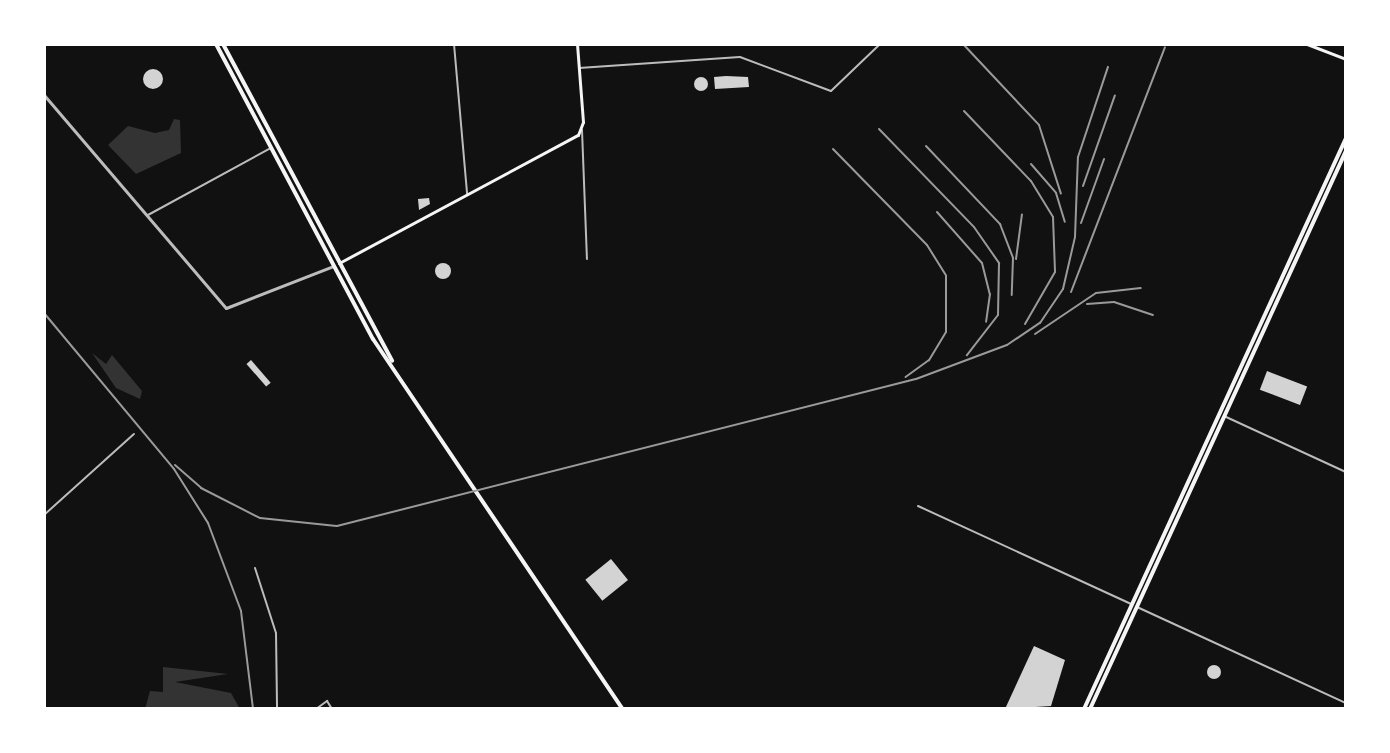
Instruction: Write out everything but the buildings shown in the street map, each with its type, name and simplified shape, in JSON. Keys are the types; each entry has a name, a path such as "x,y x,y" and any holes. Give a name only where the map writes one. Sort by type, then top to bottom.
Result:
{"main road":[{"path":"216,44 403,381 623,709"},
{"path":"223,44 271,148 308,211"},
{"path":"336,264 571,139 582,129 577,44"},
{"path":"1307,44 1346,59"},
{"path":"1222,415 1346,138"},
{"path":"1084,709 1346,151"},
{"path":"1090,709 1134,606"}],"street":[{"path":"454,44 467,195"},
{"path":"579,68 740,57 831,91 880,44"},
{"path":"44,95 226,308 336,264"},
{"path":"582,129 587,259"},
{"path":"571,139 582,138"},
{"path":"571,139 583,145"},
{"path":"147,216 271,148"},
{"path":"1222,415 1346,472"},
{"path":"44,515 134,434"},
{"path":"918,506 1346,703"},
{"path":"255,568 276,633 277,709"},
{"path":"316,709 327,701 332,709"}],"shaded area":[{"path":"174,119 180,120 181,153 136,174 108,145 128,126 155,133 169,130"},
{"path":"92,353 106,364 112,355 142,391 140,399 116,388"},
{"path":"163,667 228,674 175,682 231,693 240,709 145,709 150,691 163,692"}],"railway":[{"path":"963,44 1039,125 1061,194"},
{"path":"1071,292 1165,47"},
{"path":"175,465 201,488 260,518 337,526 916,379 1007,345 1040,323 1063,289 1075,237 1078,157 1108,67"},
{"path":"1083,186 1115,95"},
{"path":"964,111 1031,181 1053,217 1055,272 1025,324"},
{"path":"879,129 974,227 999,263 998,315 967,355"},
{"path":"926,146 1000,224 1013,258 1012,295"},
{"path":"833,149 927,245 946,276 946,332 929,360 906,377"},
{"path":"1081,223 1104,159"},
{"path":"1031,164 1056,193 1065,222"},
{"path":"937,212 982,263 990,294 986,322"},
{"path":"1016,259 1022,214"},
{"path":"1035,334 1096,293 1141,288"},
{"path":"1087,304 1114,302 1153,315"},
{"path":"44,313 174,469 208,523 241,611 253,709"}]}
